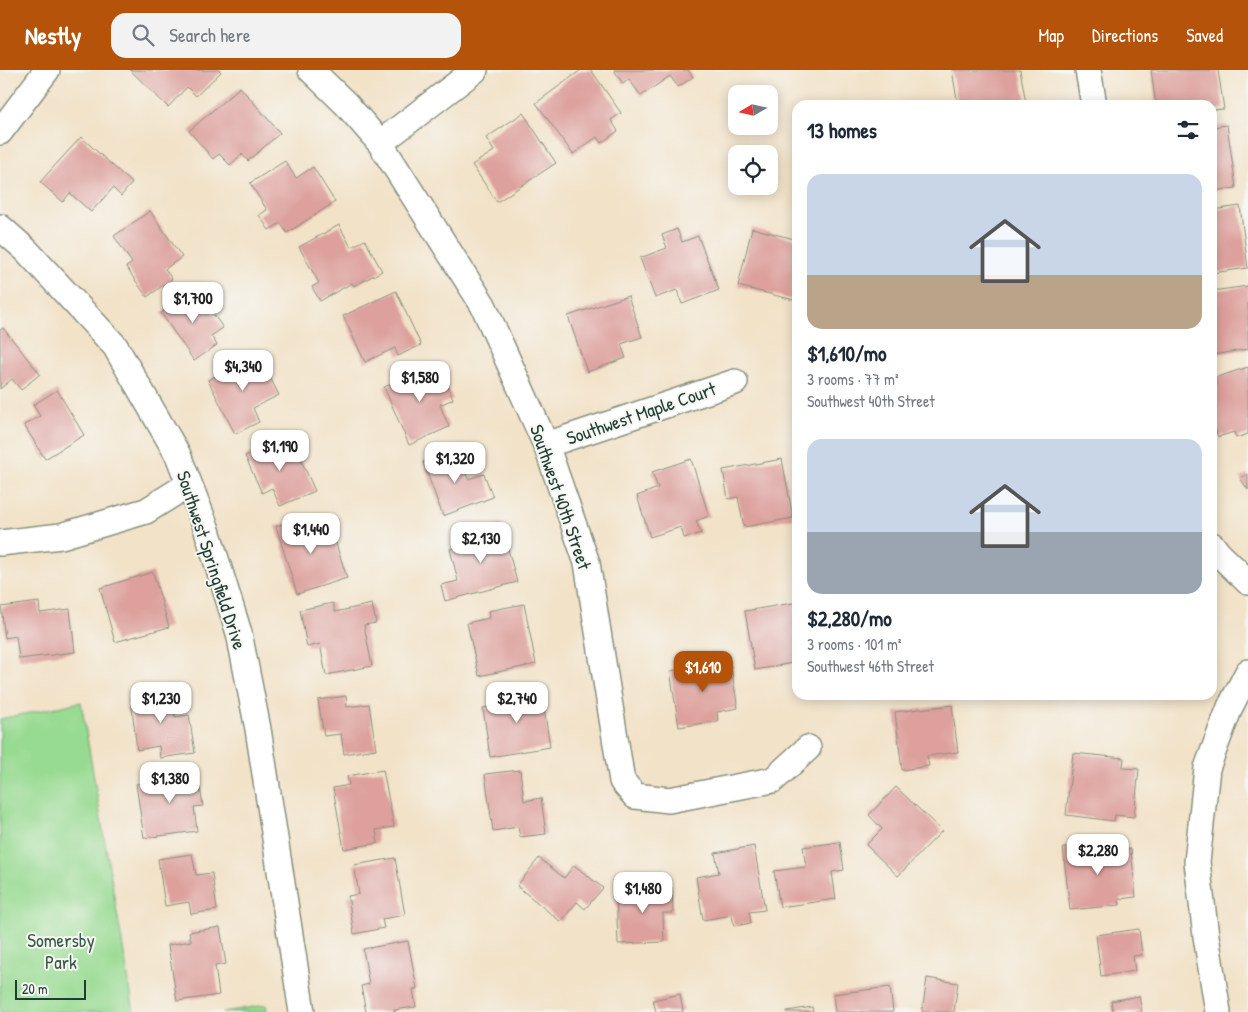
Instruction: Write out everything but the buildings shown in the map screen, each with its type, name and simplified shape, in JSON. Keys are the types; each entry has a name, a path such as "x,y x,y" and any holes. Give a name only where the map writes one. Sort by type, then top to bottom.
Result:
{"street":[{"path":"0,132 47,70"},
{"name":"Southwest 40th Street","path":"311,70 346,104 380,143 482,305 546,445 587,563 622,780 626,786 635,796 669,800 773,780 808,748"},
{"path":"380,143 475,70"},
{"path":"1088,70 1093,100"},
{"name":"Southwest Springfield Drive","path":"0,227 26,250 115,346 178,455 206,527 239,633 258,729 302,1012"},
{"name":"Southwest Maple Court","path":"546,445 736,382"},
{"path":"0,543 61,536 146,511 189,484"},
{"path":"1217,552 1248,582"},
{"path":"1218,1012 1197,862 1207,768 1230,707 1248,672"}],"green space":[{"name":"Somersby Park","path":"81,702 134,1012 0,1012 0,719"},
{"path":"266,1005 267,1012 223,1012"}]}
